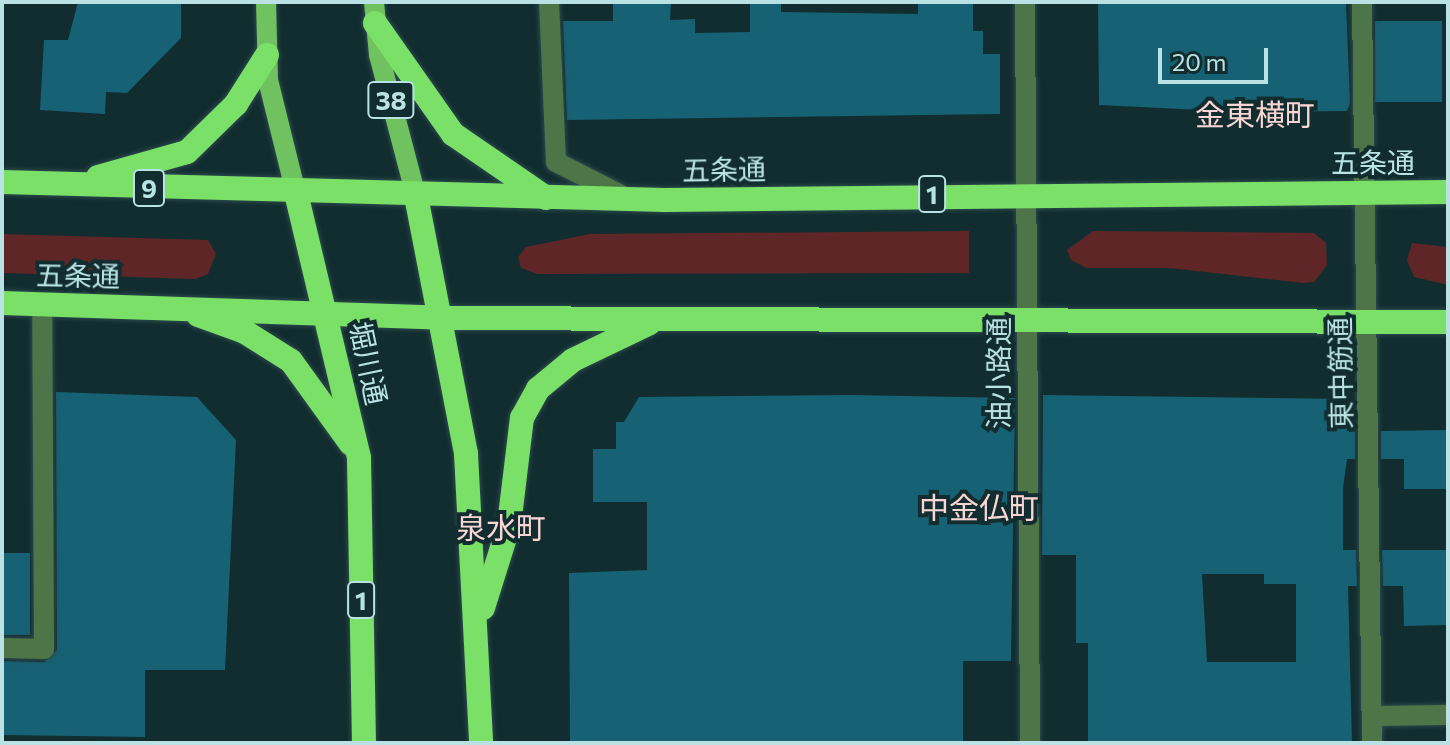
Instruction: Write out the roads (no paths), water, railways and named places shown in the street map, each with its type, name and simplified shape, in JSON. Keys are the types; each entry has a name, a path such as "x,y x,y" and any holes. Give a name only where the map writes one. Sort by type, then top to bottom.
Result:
{"highway":[{"path":"374,12 453,134 547,198"},
{"path":"61,184 187,152 236,104 267,55"},
{"name":"五条通","path":"2,182 296,193 630,199 1025,192 1448,192"},
{"name":"堀川通","path":"296,193 328,314 359,458 364,743"},
{"path":"416,196 444,318 466,454 478,624 481,743"},
{"name":"五条通","path":"2,303 173,306 444,318 1448,322"},
{"path":"173,306 245,332 291,361 359,458"},
{"path":"478,624 509,525 522,418 538,389 573,360 660,319"}],"main road":[{"name":"堀川通","path":"266,2 267,55 296,193"},
{"name":"38","path":"374,12 416,196"}],"street":[{"path":"549,2 556,162 630,199"},
{"name":"油小路通","path":"1025,2 1030,743"},
{"name":"東中筋通","path":"1362,2 1372,743"},
{"path":"2,648 44,649 42,304"},
{"path":"1372,716 1448,715"}],"district":[{"name":"金東横町","path":"1255,114"},
{"name":"中金仏町","path":"979,507"},
{"name":"泉水町","path":"501,527"}]}
